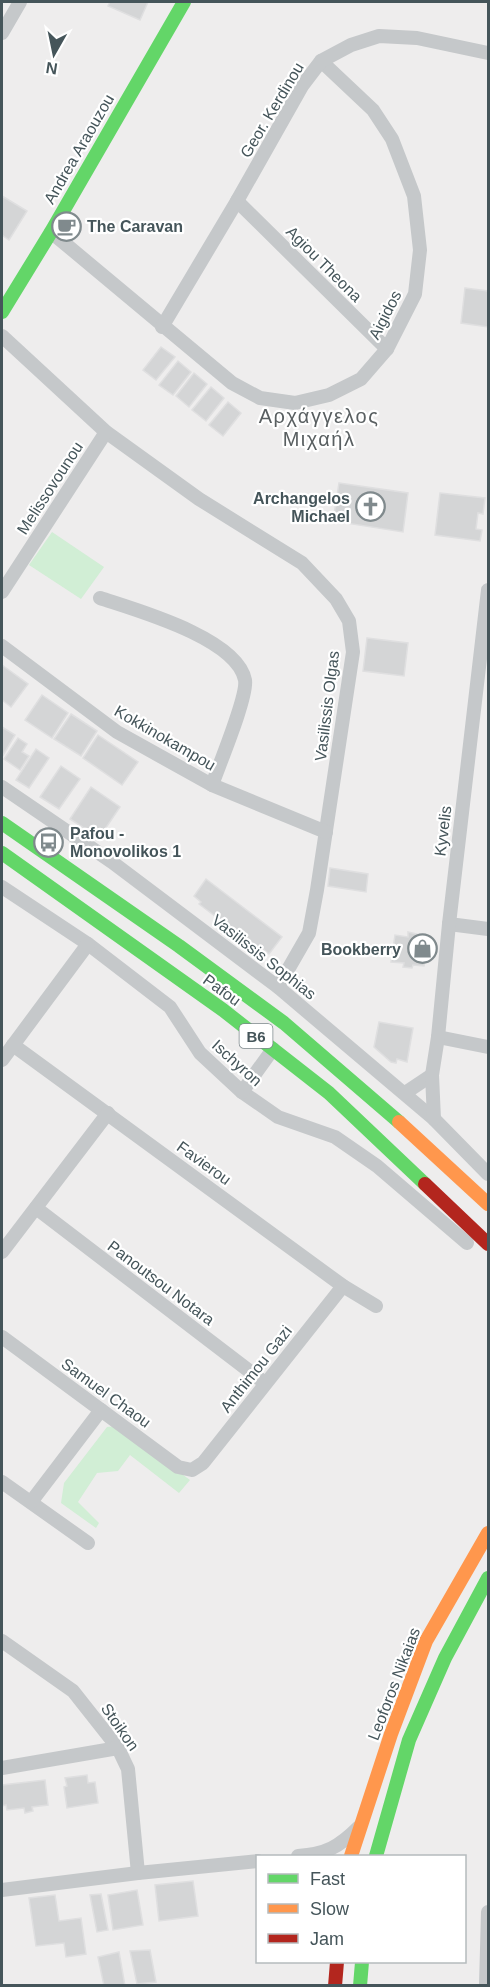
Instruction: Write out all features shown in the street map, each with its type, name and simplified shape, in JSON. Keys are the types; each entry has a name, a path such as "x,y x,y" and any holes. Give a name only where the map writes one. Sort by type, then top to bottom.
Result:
{"main road":[{"name":"Andrea Araouzou","path":"2,312 184,2"},
{"name":"Pafou","path":"2,823 194,956 285,1024 358,1086 489,1204"},
{"name":"Pafou","path":"2,853 223,1010 329,1093 489,1244"},
{"name":"Leoforos Nikaias","path":"352,1855 391,1734 426,1641 489,1533"},
{"path":"377,1855 410,1740 445,1658 489,1578"},
{"path":"335,1986 337,1963"},
{"path":"360,1986 362,1963"}],"street":[{"path":"2,33 20,2"},
{"name":"Geor. Kerdinou","path":"162,327 303,86 321,61 351,45 379,36 417,38 489,53"},
{"name":"Aigidos","path":"51,232 232,384 260,398 295,403 329,395 361,379 387,350 415,294 420,250 414,196 392,139 373,110 321,61"},
{"name":"Agiou Theona","path":"237,201 387,350"},
{"name":"Vasilissis Olgas","path":"2,336 106,432 199,499 302,563 336,599 349,621 352,652 309,933 278,987"},
{"name":"Melissovounou","path":"2,592 106,432"},
{"name":"Kyvelis","path":"434,1119 432,1075 489,590"},
{"path":"100,598 178,624 201,636 237,662 245,680 244,696 212,785"},
{"name":"Kokkinokampou","path":"2,646 117,732 212,785 326,832"},
{"name":"Vasilissis Sophias","path":"2,787 112,862 278,987 405,1092 489,1174"},
{"name":"Ischyron","path":"2,887 88,944 170,1007 200,1053 242,1092 278,1117 335,1137 377,1166 467,1243"},
{"path":"449,924 489,929"},
{"path":"2,1060 88,944"},
{"path":"438,1037 489,1047"},
{"name":"Favierou","path":"13,1046 343,1286 376,1306"},
{"path":"242,1092 273,1049"},
{"path":"405,1092 432,1075"},
{"path":"2,1252 108,1113"},
{"path":"458,1144 458,1176"},
{"name":"Panoutsou Notara","path":"36,1208 265,1383"},
{"name":"Anthimou Gazi","path":"192,1470 203,1462 343,1286"},
{"name":"Samuel Chaou","path":"2,1337 178,1467 192,1470"},
{"path":"31,1502 101,1410"},
{"path":"2,1482 88,1543"},
{"name":"Stoikon","path":"2,1641 73,1690 118,1748 128,1769 138,1873"},
{"path":"2,1768 118,1748"},
{"path":"318,1855 345,1842 360,1826"},
{"path":"2,1890 256,1861"},
{"path":"486,1986 489,1912"}],"green space":[{"path":"52,532 104,567 81,599 29,565"},
{"path":"117,1426 190,1480 179,1493 130,1455 118,1471 97,1473 78,1502 99,1523 96,1528 61,1503 64,1483 107,1427"}],"building":[{"path":"110,2 148,2 140,20 108,6"},
{"path":"2,196 27,211 9,240 2,235"},
{"path":"465,288 488,291 488,327 461,323"},
{"path":"161,347 175,357 156,380 143,370"},
{"path":"178,361 191,372 173,395 159,385"},
{"path":"194,373 207,384 189,407 176,396"},
{"path":"211,387 224,398 206,421 192,410"},
{"path":"228,402 241,413 223,436 209,425"},
{"name":"Archangelos Michael","path":"339,483 408,493 403,532 333,521"},
{"path":"440,493 485,498 483,514 478,513 476,529 482,530 480,541 435,535"},
{"path":"367,638 408,643 404,676 363,671"},
{"path":"2,665 28,684 11,707 2,700"},
{"path":"42,695 68,713 52,738 25,720"},
{"path":"71,714 97,731 81,756 54,739"},
{"path":"2,727 15,735 2,757"},
{"path":"98,735 138,762 122,785 83,758"},
{"path":"18,738 27,744 22,752 29,756 20,770 4,759"},
{"path":"36,749 49,758 29,788 16,780"},
{"path":"61,766 80,779 59,809 40,797"},
{"path":"91,787 120,807 99,838 70,819"},
{"path":"330,868 368,874 366,892 328,886"},
{"path":"206,879 282,937 269,954 263,949 262,952 199,904 201,902 194,896"},
{"path":"408,932 417,934 416,938 428,940 424,966 403,967 404,963 391,962 395,935 408,937"},
{"path":"379,1022 413,1028 407,1062 397,1059 396,1063 391,1062 374,1047"},
{"path":"87,1775 88,1783 95,1782 98,1803 67,1808 65,1778"},
{"path":"45,1780 48,1805 32,1807 33,1811 25,1813 24,1808 7,1810 6,1805 2,1806 2,1785"},
{"path":"193,1881 198,1916 159,1921 155,1885"},
{"path":"137,1890 143,1925 113,1930 108,1895"},
{"path":"101,1894 108,1930 97,1932 90,1895"},
{"path":"55,1895 59,1921 81,1918 86,1954 66,1957 64,1943 36,1946 29,1898"},
{"path":"150,1950 156,1982 137,1984 130,1951"},
{"path":"119,1952 125,1986 104,1986 98,1957"}],"traffic: fast":[{"path":"2,312 184,2"},
{"path":"2,823 179,946 284,1023 399,1122"},
{"path":"2,853 223,1010 329,1093 425,1184"},
{"path":"376,1855 409,1740 445,1658 488,1578"},
{"path":"360,1986 362,1963"}],"traffic: slow":[{"path":"399,1122 488,1204"},
{"path":"351,1855 391,1734 426,1641 488,1533"}],"traffic: jam":[{"path":"425,1184 488,1244"},
{"path":"335,1986 337,1963"}],"place":[{"name":"The Caravan","path":"66,226"},
{"name":"Archangelos Michael","path":"371,507"},
{"name":"Pafou - Monovolikos 1","path":"49,842"},
{"name":"Bookberry","path":"422,949"}],"district":[{"name":"Αρχάγγελος Μιχαήλ","path":"319,428"}]}
